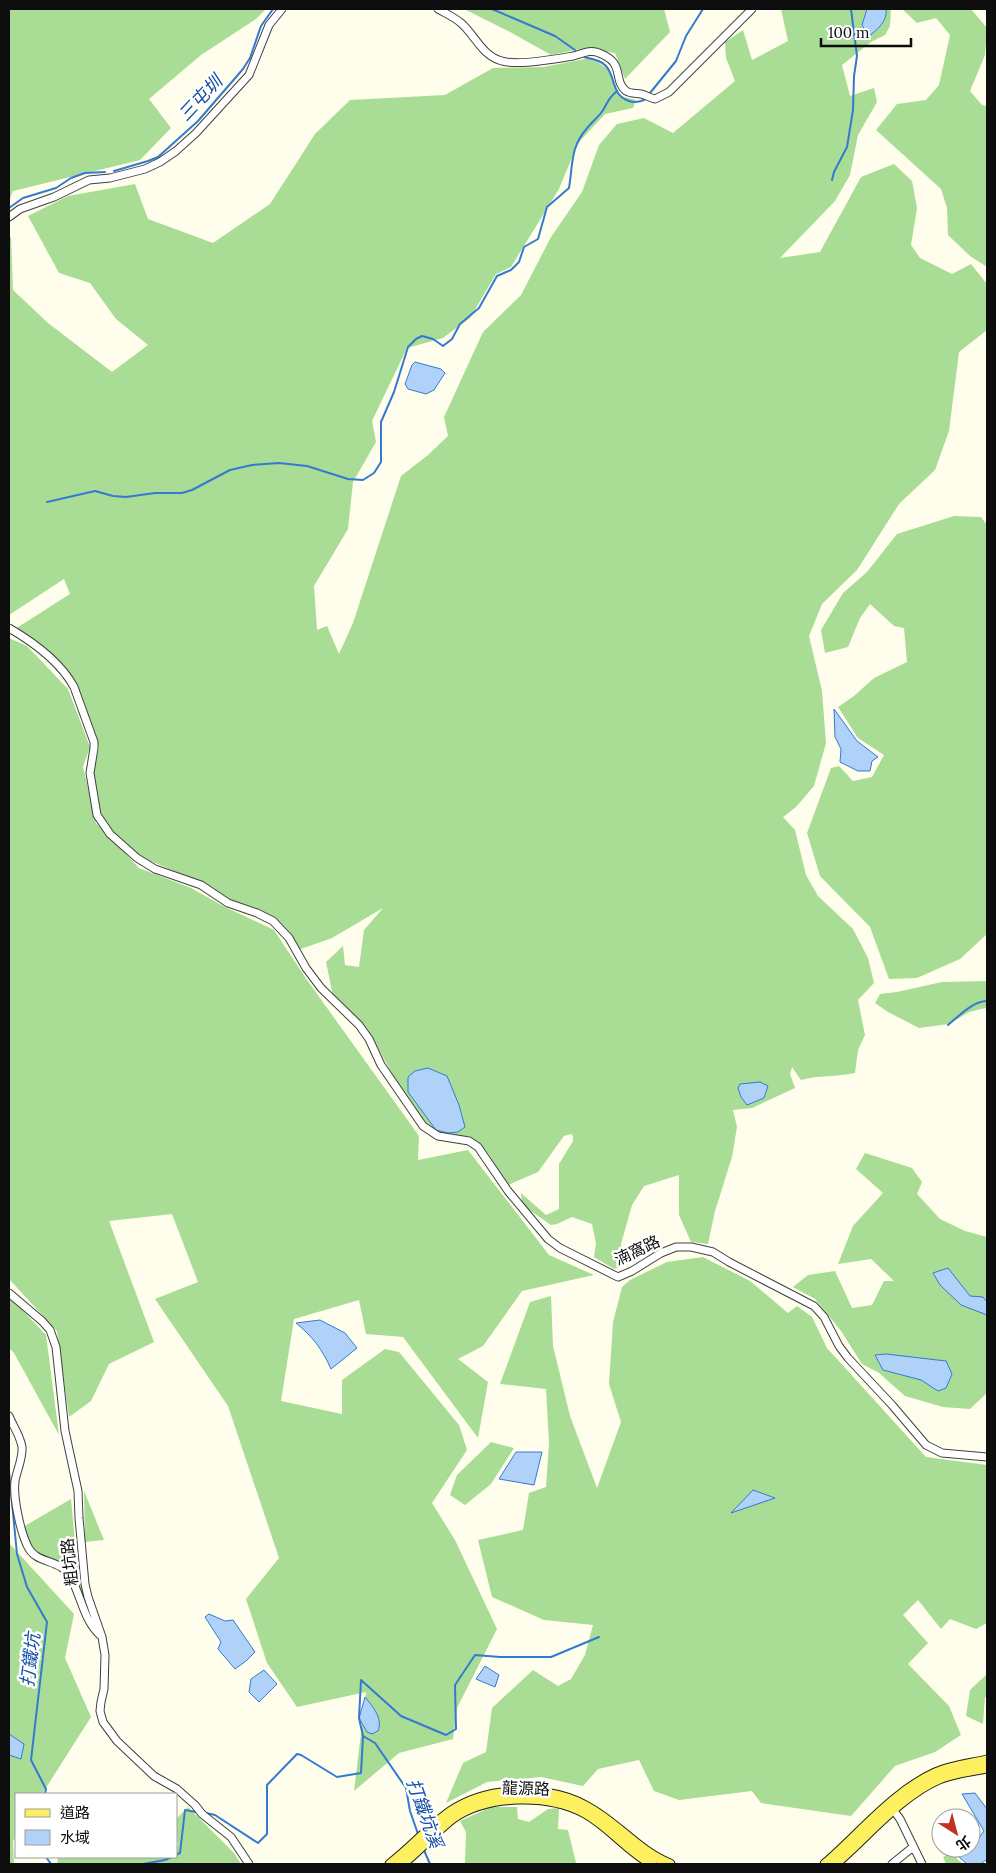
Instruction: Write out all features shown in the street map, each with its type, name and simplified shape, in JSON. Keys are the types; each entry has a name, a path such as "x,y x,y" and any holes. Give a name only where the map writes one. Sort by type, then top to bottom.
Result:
{"main road":[{"path":"835,1864 908,1789 949,1768 987,1760"},
{"path":"825,1864 891,1808 924,1787 950,1775 987,1768"},
{"path":"390,1864 421,1842 451,1811 466,1803 484,1797 503,1794 543,1794 564,1797 589,1808 639,1847 670,1864"},
{"name":"龍源路","path":"402,1864 421,1842 469,1809 486,1803 504,1800 536,1800 562,1805 586,1814 652,1864"}],"street":[{"path":"9,217 20,208 54,197 89,180 110,178 145,168 160,162 176,151 196,133 249,75 269,25 282,9"},
{"path":"438,9 460,22 485,51 496,59 509,62 533,61 596,52 608,56 613,61 622,86 627,91 655,99 669,92 752,9"},
{"name":"湳窩路","path":"9,628 46,653 74,687 94,742 90,773 97,815 110,834 136,858 154,869 201,885 228,903 273,921 289,938 306,968 321,988 359,1025 369,1038 381,1065 423,1126 438,1136 469,1141 478,1147 508,1191 548,1238 560,1248 618,1277 632,1271 661,1253 676,1247 691,1247 714,1252 729,1262 814,1306 824,1317 839,1346 848,1358 926,1445 942,1453 987,1457"},
{"name":"粗坑路","path":"9,1293 42,1321 53,1336 56,1347 65,1431 78,1491 85,1584 102,1637 106,1664 104,1689 100,1702 103,1722 117,1741 154,1776 177,1789 202,1814 231,1838 249,1864"},
{"path":"9,1416 17,1431 22,1449 15,1483 26,1544 31,1552 41,1559 63,1566 71,1577 92,1628 102,1637"},
{"path":"891,1808 922,1864"},
{"path":"892,1864 913,1847"}],"green space":[{"path":"9,9 266,9 256,19 201,55 149,99 171,128 140,160 13,191 9,201"},
{"path":"464,9 664,9 670,32 625,79 615,53 585,48 551,55"},
{"path":"781,9 891,9 890,26 885,35 871,42 842,65 850,96 874,88 877,102 858,135 850,175 835,201 780,258 820,252 861,177 894,164 912,181 917,208 911,245 920,258 952,274 971,264 987,284 987,330 959,352 949,431 935,470 899,504 857,570 822,604 809,636 822,691 826,743 814,786 796,807 783,817 795,830 806,875 818,896 853,929 868,958 874,983 858,1000 865,1035 858,1050 855,1073 801,1080 792,1067 790,1074 795,1088 752,1108 733,1110 737,1127 732,1157 715,1211 708,1244 691,1242 679,1215 679,1175 644,1186 632,1205 621,1244 624,1265 614,1269 594,1257 596,1243 592,1224 572,1217 551,1225 522,1205 521,1193 546,1215 559,1209 559,1164 573,1141 571,1134 564,1136 538,1172 508,1185 488,1153 469,1136 436,1133 426,1124 394,1078 373,1038 333,996 326,962 343,946 345,965 359,967 364,930 383,908 332,938 298,950 276,920 234,902 212,887 141,857 105,824 98,808 92,775 99,748 74,682 44,647 15,629 70,594 64,579 9,615 9,240 11,236 13,290 48,323 112,372 148,345 116,319 90,283 59,273 28,216 68,196 135,184 148,219 213,243 270,204 315,134 350,100 445,95 493,68 543,67 591,58 608,69 620,96 636,100 633,108 605,114 578,143 559,189 511,267 496,274 470,318 443,338 407,348 372,421 376,442 353,482 348,529 314,586 317,630 327,626 339,654 353,623 401,476 428,455 448,436 444,417 483,332 521,295 551,237 582,192 599,145 617,124 644,118 673,133 735,81 726,58 725,42 743,30 752,60 788,41"},
{"path":"902,9 971,9 987,28 985,55 970,91 982,105 987,106 987,267 970,256 948,235 947,208 941,189 876,130 897,104 926,100 939,85 950,35 936,18 917,23"},
{"path":"954,516 981,517 987,525 987,934 960,959 917,978 889,979 870,927 820,876 807,833 831,768 839,766 853,781 872,777 884,755 858,738 838,707 874,678 907,662 904,628 894,626 870,604 860,618 848,647 825,653 821,630 843,593 867,572 897,534"},
{"path":"9,638 27,646 68,689 90,747 83,767 96,823 139,868 191,888 225,907 274,930 307,980 419,1136 418,1160 468,1150 549,1255 594,1275 522,1291 483,1346 458,1359 488,1382 478,1438 403,1337 366,1334 359,1300 294,1319 281,1401 342,1414 342,1380 385,1349 399,1352 459,1425 467,1450 432,1503 455,1540 497,1629 457,1708 453,1739 399,1753 354,1791 366,1692 297,1707 267,1663 246,1599 279,1558 228,1406 155,1299 198,1282 172,1214 109,1221 154,1342 109,1364 91,1401 69,1417 57,1331 9,1279"},
{"path":"987,981 987,1010 985,1008 969,1012 949,1024 919,1028 875,1003 880,994 942,982"},
{"path":"865,1153 912,1168 922,1182 917,1194 940,1219 965,1231 987,1237 987,1393 970,1409 943,1407 905,1396 879,1373 862,1364 841,1331 815,1299 793,1287 808,1275 835,1271 852,1308 872,1305 884,1281 894,1281 871,1259 838,1264 853,1226 883,1193 856,1169"},
{"path":"703,1257 750,1281 788,1313 797,1306 812,1317 827,1348 926,1457 987,1465 987,1623 976,1629 950,1619 941,1629 918,1600 903,1615 928,1643 908,1664 949,1706 961,1735 935,1752 895,1766 851,1816 761,1803 752,1791 679,1800 654,1791 639,1760 598,1769 583,1786 541,1777 487,1782 446,1803 463,1763 486,1752 492,1708 533,1670 558,1686 571,1679 585,1655 593,1625 544,1620 492,1597 478,1540 523,1530 529,1493 546,1487 549,1443 546,1389 500,1384 530,1302 551,1296 553,1346 570,1416 597,1488 621,1422 609,1384 613,1322 622,1287 630,1280 667,1262"},
{"path":"9,1296 46,1335 59,1435 14,1353 9,1348"},
{"path":"491,1442 514,1448 491,1484 465,1505 450,1495 457,1475"},
{"path":"84,1491 104,1540 85,1542"},
{"path":"71,1499 77,1564 94,1619 91,1623 74,1579 62,1563 41,1556 29,1544 23,1527"},
{"path":"9,1543 74,1614 65,1658 91,1717 43,1793 15,1793 14,1864 9,1864"},
{"path":"987,1674 987,1697 985,1697 983,1724 966,1716 970,1690"},
{"path":"188,1807 234,1853 241,1864 57,1864 58,1858 178,1858 178,1817"},
{"path":"491,1807 517,1807 518,1819 529,1822 548,1809 559,1808 558,1829 568,1830 576,1863 584,1864 465,1864 466,1832 460,1821"},
{"path":"943,1858 957,1858 963,1864 946,1864"}],"water":[{"path":"867,9 886,9 884,21 869,36 862,25"},
{"path":"415,362 441,369 445,373 434,390 426,394 408,389 405,384"},
{"path":"834,709 857,741 878,757 872,761 870,771 858,771 840,762 841,749 835,737"},
{"path":"428,1068 447,1076 459,1105 465,1127 458,1132 448,1133 436,1130 408,1092 408,1077 415,1071"},
{"path":"760,1082 768,1086 764,1098 747,1105 741,1097 738,1088 740,1084"},
{"path":"948,1268 970,1296 983,1297 987,1302 987,1315 961,1305 940,1285 933,1273"},
{"path":"320,1320 345,1333 357,1348 331,1369 316,1344 296,1323"},
{"path":"886,1354 946,1361 952,1374 946,1388 938,1391 921,1380 883,1370 875,1355"},
{"path":"516,1452 542,1452 534,1485 499,1479"},
{"path":"753,1490 775,1498 731,1513"},
{"path":"209,1614 225,1621 233,1620 255,1652 235,1669 218,1649 221,1642 205,1617"},
{"path":"485,1666 499,1675 495,1687 476,1679"},
{"path":"264,1670 277,1684 259,1702 249,1692 251,1679"},
{"path":"365,1697 376,1713 379,1722 378,1731 372,1734 367,1732 359,1718"},
{"path":"9,1734 24,1744 21,1759 9,1755"},
{"path":"975,1793 987,1809 987,1859 981,1864 967,1864 960,1858 981,1858 981,1835 984,1831 981,1826 981,1808 970,1808 962,1794"}],"waterway":[{"name":"三屯圳","path":"114,171 158,157 198,121 243,69 250,58 261,26 273,9"},
{"name":"三屯圳","path":"492,9 555,36 575,50"},
{"name":"三屯圳","path":"650,93 676,61 686,36 703,9"},
{"path":"832,180 847,147 853,110 854,76 857,56 851,9"},
{"name":"三屯圳","path":"584,57 599,61 606,66 616,90 623,98 633,102 644,100"},
{"path":"47,502 95,491 126,497 155,493 182,493 192,490 230,470 252,465 279,463 307,466 348,479 363,480 374,473 381,462 381,422 394,392 408,347 422,336 433,339 443,346 452,339 460,324 479,308 497,276 511,270 519,262 524,247 538,239 547,207 569,188 573,156 582,134 617,91"},
{"name":"三屯圳","path":"9,208 23,198 56,188 71,178 85,173 105,172"},
{"path":"948,1025 971,1006 987,1001"},
{"name":"打鐵坑","path":"9,1472 17,1554 27,1587 47,1622 31,1760 46,1789 45,1793"},
{"path":"363,1736 359,1718 361,1680 401,1716 446,1735 456,1729 455,1685 475,1655 551,1657 599,1637"},
{"name":"打鐵坑溪","path":"206,1813 215,1815 258,1843 267,1834 267,1785 297,1754 337,1777 361,1773 363,1736 375,1743 406,1788 410,1811 418,1834"},
{"name":"打鐵坑溪","path":"178,1854 180,1853 185,1810 196,1812"},
{"name":"打鐵坑溪","path":"423,1848 430,1864"},
{"name":"打鐵坑","path":"47,1858 51,1864"},
{"name":"打鐵坑溪","path":"143,1864 170,1858"}]}
